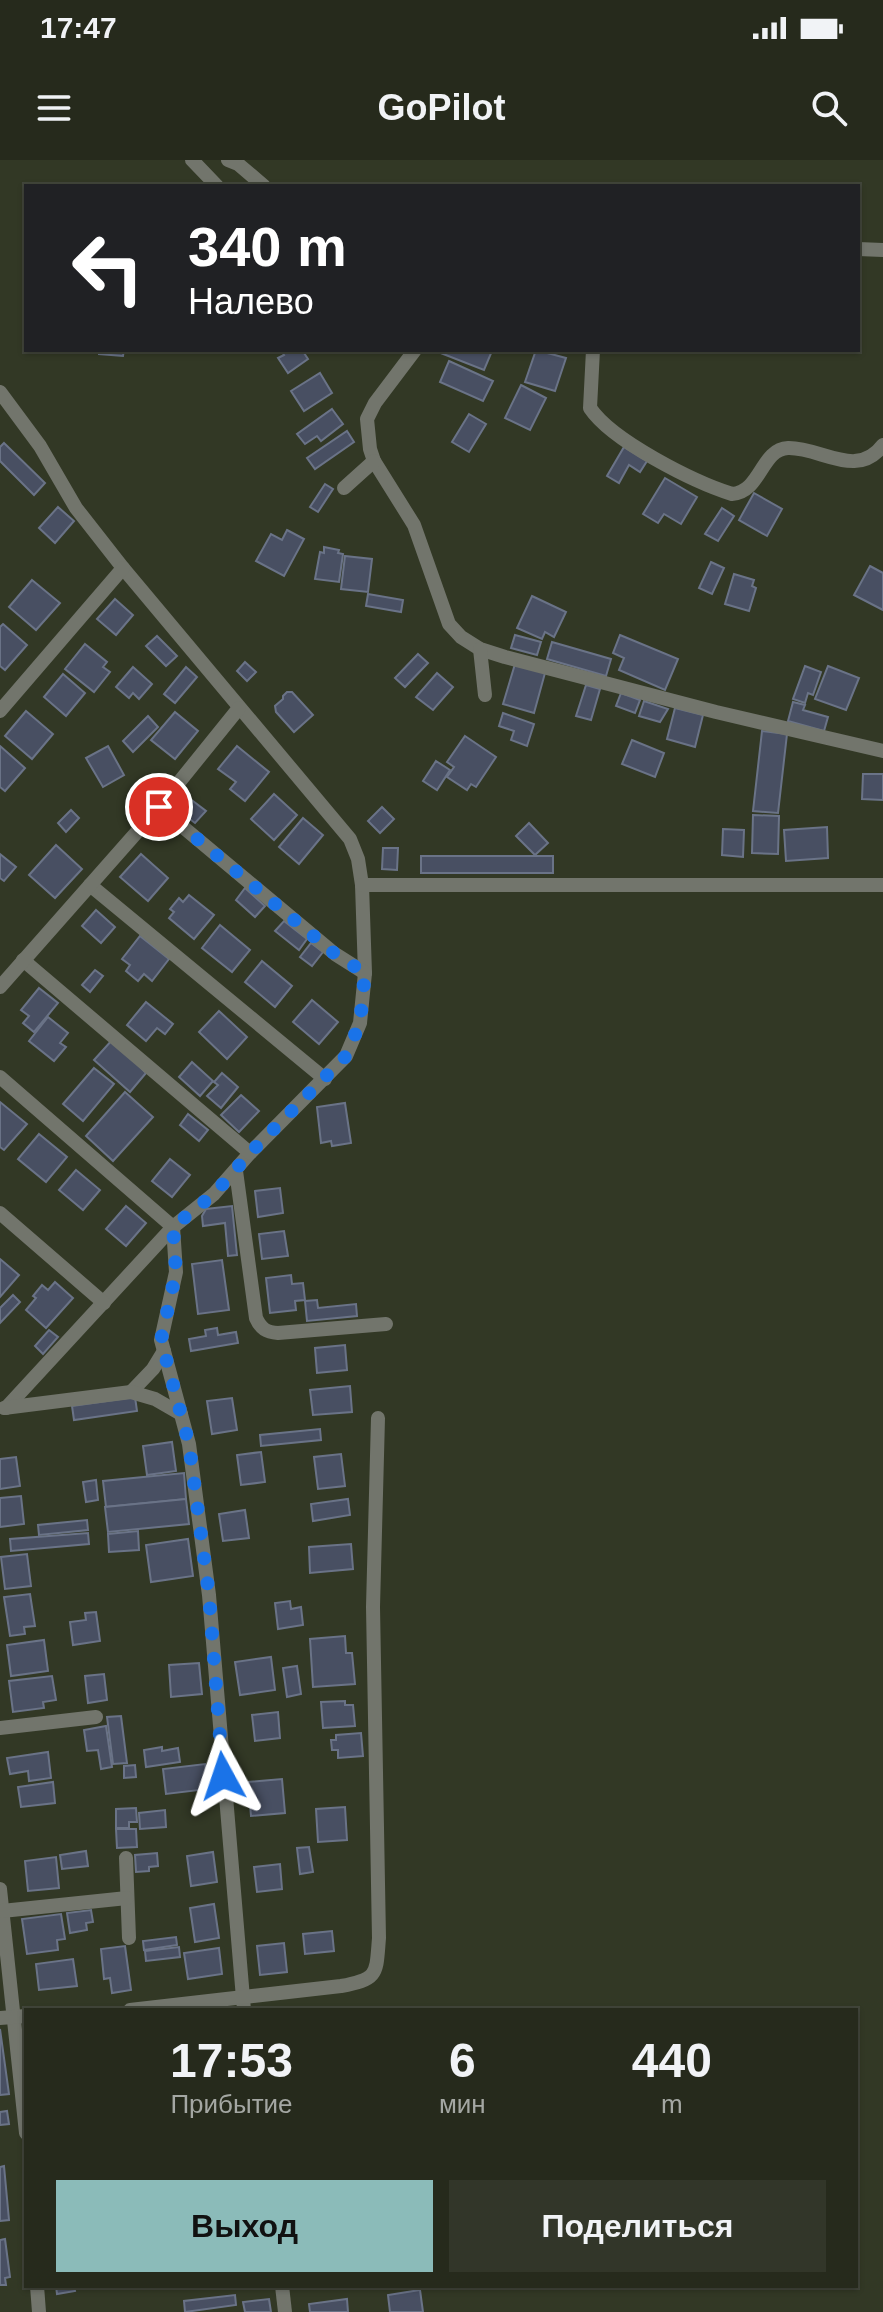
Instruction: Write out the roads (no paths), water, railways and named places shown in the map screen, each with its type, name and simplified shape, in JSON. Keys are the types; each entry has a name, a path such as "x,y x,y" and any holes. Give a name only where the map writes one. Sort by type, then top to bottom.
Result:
{"street":[{"path":"192,160 215,184"},
{"path":"228,160 238,164 262,184"},
{"path":"860,249 883,250"},
{"path":"413,352 375,403 367,419 366,434 374,461 414,525 449,624 461,637 480,649 716,712 883,751"},
{"path":"593,352 590,408 604,426 644,451 732,494 741,494 749,489 773,455 784,449 799,449 844,462 869,458 883,445"},
{"path":"0,392 40,446 76,508 350,839 358,859 362,885 365,973 360,1023 346,1056 214,1194 173,1227 3,1408"},
{"path":"344,488 374,461"},
{"path":"0,711 123,568"},
{"path":"480,649 485,695"},
{"path":"0,986 159,807 239,708"},
{"path":"159,807 335,954 365,973"},
{"path":"90,885 325,1079"},
{"path":"362,885 883,885"},
{"path":"23,960 250,1153"},
{"path":"0,1077 173,1227 176,1272 161,1340 189,1444 209,1595 243,2003"},
{"path":"236,1171 256,1318 261,1327 278,1333 386,1324"},
{"path":"0,1213 104,1303"},
{"path":"131,1392 153,1369 164,1351"},
{"path":"3,1408 131,1392 155,1399 181,1414"},
{"path":"162,2008 243,2003 364,1982 376,1969 379,1938 373,1607 378,1418"},
{"path":"0,1728 96,1717"},
{"path":"126,1858 129,1938"},
{"path":"0,1889 24,2115"},
{"path":"2,1911 127,1898"},
{"path":"37,2288 39,2312"},
{"path":"282,2288 285,2312"}]}
